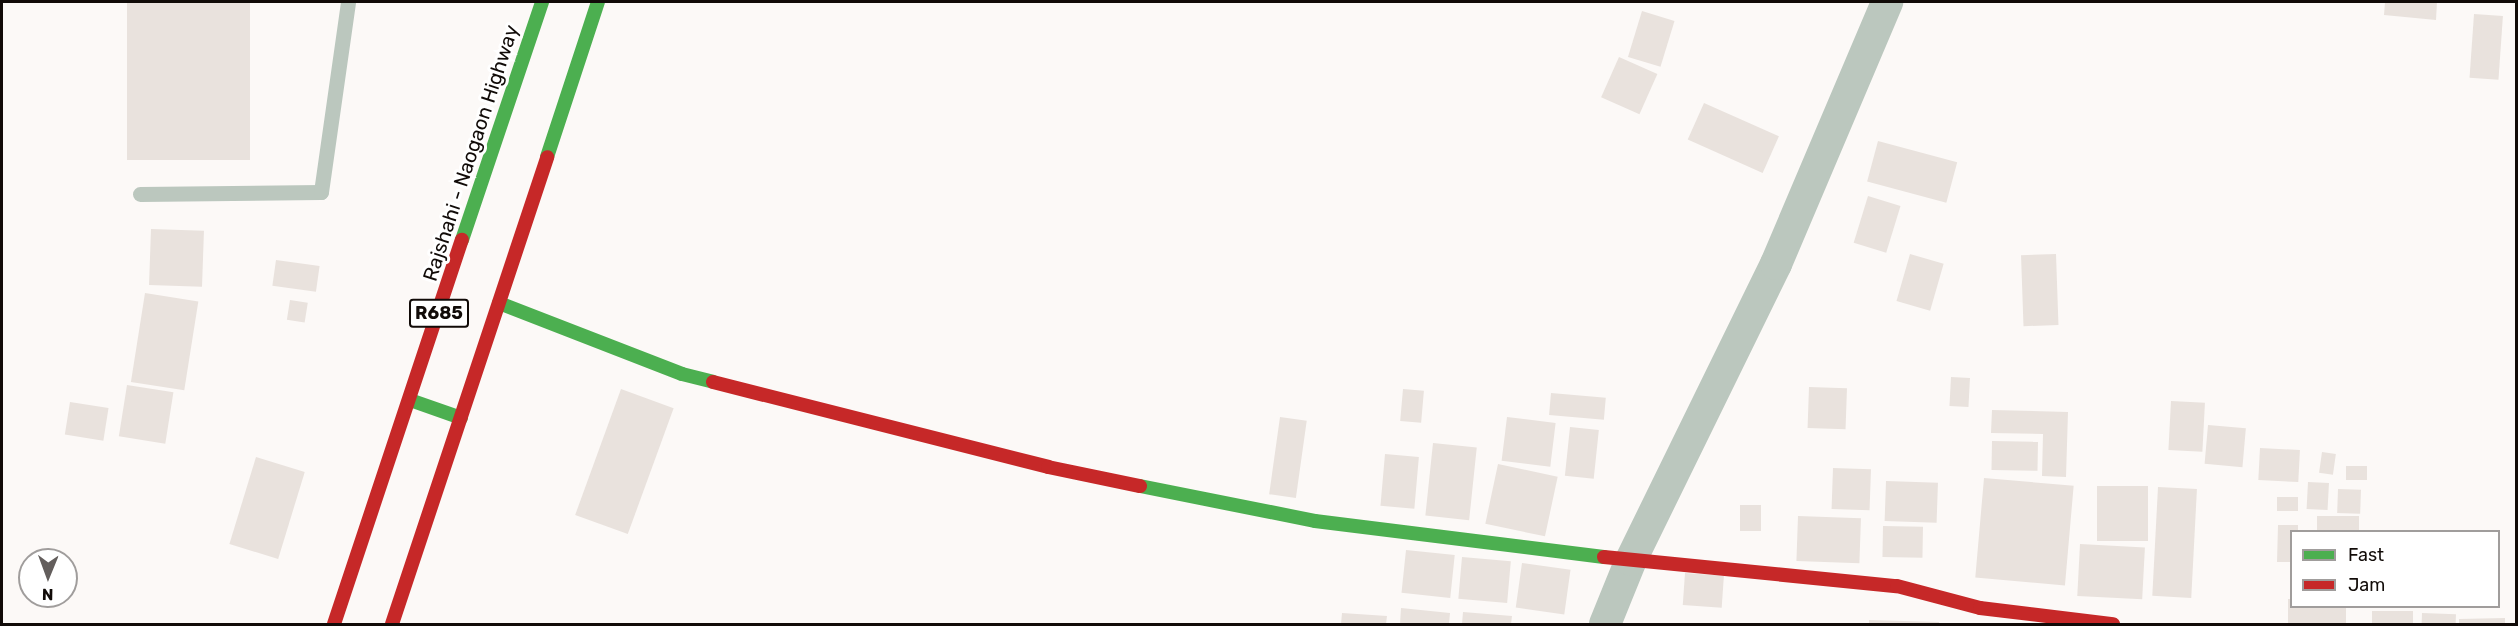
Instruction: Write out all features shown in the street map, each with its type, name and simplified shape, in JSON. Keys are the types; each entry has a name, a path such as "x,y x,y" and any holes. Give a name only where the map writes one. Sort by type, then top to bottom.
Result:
{"street":[{"name":"Rajshahi - Naogaon Highway","path":"334,624 542,2"},
{"name":"R685","path":"392,624 598,2"},
{"path":"1605,624 1631,560 1776,264 1887,2"},
{"path":"499,303 682,374 1048,467 1315,520 1631,560 1897,586 1980,608 2113,624"},
{"path":"410,400 460,418"}],"lane":[{"path":"140,194 321,192 348,2"}],"building":[{"path":"127,2 250,2 250,160 127,160"},
{"path":"2385,2 2437,2 2436,20 2384,15"},
{"path":"1642,11 1675,21 1660,67 1628,57"},
{"path":"2474,14 2503,16 2498,80 2470,78"},
{"path":"1619,57 1657,74 1639,114 1601,97"},
{"path":"1704,103 1779,136 1763,173 1688,140"},
{"path":"1878,141 1957,162 1946,203 1867,182"},
{"path":"1868,196 1901,206 1886,253 1854,243"},
{"path":"151,229 204,231 202,287 149,285"},
{"path":"1910,254 1944,264 1930,311 1896,301"},
{"path":"2056,254 2058,325 2023,326 2021,255"},
{"path":"276,260 320,266 316,292 272,286"},
{"path":"145,293 198,301 184,390 131,382"},
{"path":"290,300 308,303 305,323 287,320"},
{"path":"1951,377 1970,378 1968,407 1949,406"},
{"path":"127,385 173,392 165,444 119,436"},
{"path":"1809,387 1847,388 1846,429 1808,428"},
{"path":"621,389 674,408 628,534 575,515"},
{"path":"1403,389 1424,391 1421,423 1400,421"},
{"path":"1551,393 1606,398 1604,420 1549,415"},
{"path":"2171,401 2205,403 2202,452 2168,450"},
{"path":"70,402 109,408 103,441 65,435"},
{"path":"1992,410 2068,412 2066,477 2042,476 2043,434 1991,433"},
{"path":"1280,417 1307,421 1296,498 1269,494"},
{"path":"1507,417 1556,423 1550,467 1502,461"},
{"path":"2208,425 2246,428 2242,467 2205,464"},
{"path":"1570,427 1599,430 1594,479 1565,476"},
{"path":"1992,441 2038,442 2037,471 1991,470"},
{"path":"1433,443 1477,448 1469,520 1425,516"},
{"path":"2260,448 2300,450 2298,482 2258,480"},
{"path":"2322,452 2336,454 2333,475 2319,473"},
{"path":"1385,454 1419,457 1414,509 1380,506"},
{"path":"256,457 305,472 278,559 229,544"},
{"path":"1498,464 1558,477 1545,536 1485,524"},
{"path":"2346,466 2367,466 2367,480 2346,480"},
{"path":"1833,468 1871,469 1870,510 1832,509"},
{"path":"1984,478 2074,486 2065,585 1975,578"},
{"path":"1886,481 1938,483 1937,523 1885,521"},
{"path":"2308,482 2329,483 2328,510 2307,509"},
{"path":"2097,486 2148,486 2148,541 2097,541"},
{"path":"2158,487 2197,489 2191,598 2152,596"},
{"path":"2338,489 2361,490 2360,514 2337,513"},
{"path":"2277,497 2298,497 2298,511 2277,511"},
{"path":"1740,505 1761,505 1761,531 1740,531"},
{"path":"1798,516 1861,518 1859,563 1796,561"},
{"path":"2317,516 2359,516 2359,530 2317,530"},
{"path":"2278,525 2298,525 2298,530 2290,530 2290,562 2277,562"},
{"path":"1883,526 1923,527 1922,558 1882,557"},
{"path":"2080,544 2145,547 2142,599 2077,596"},
{"path":"1406,550 1455,555 1450,598 1402,593"},
{"path":"1462,557 1511,561 1507,603 1458,599"},
{"path":"1522,563 1571,570 1564,614 1516,608"},
{"path":"1685,573 1724,576 1722,608 1683,605"},
{"path":"2288,599 2290,599 2290,608 2346,608 2346,624 2288,624"},
{"path":"1401,608 1450,613 1449,624 1400,624"},
{"path":"2372,611 2413,611 2413,624 2372,624"},
{"path":"1463,612 1512,616 1511,624 1462,624"},
{"path":"1342,613 1387,616 1386,624 1341,624"},
{"path":"2422,613 2456,614 2456,624 2422,624"},
{"path":"2505,618 2505,624 2459,624 2459,619"},
{"path":"1869,620 1939,622 1939,624 1869,624"}],"traffic: fast":[{"path":"462,240 542,2"},
{"path":"547,157 598,2"},
{"path":"499,303 682,374 713,382"},
{"path":"410,400 461,418"},
{"path":"1140,486 1315,521 1604,557"}],"traffic: jam":[{"path":"392,624 547,157"},
{"path":"334,624 462,240"},
{"path":"713,382 1048,467 1140,486"},
{"path":"1604,557 1897,586 1980,608 2113,624"}]}
